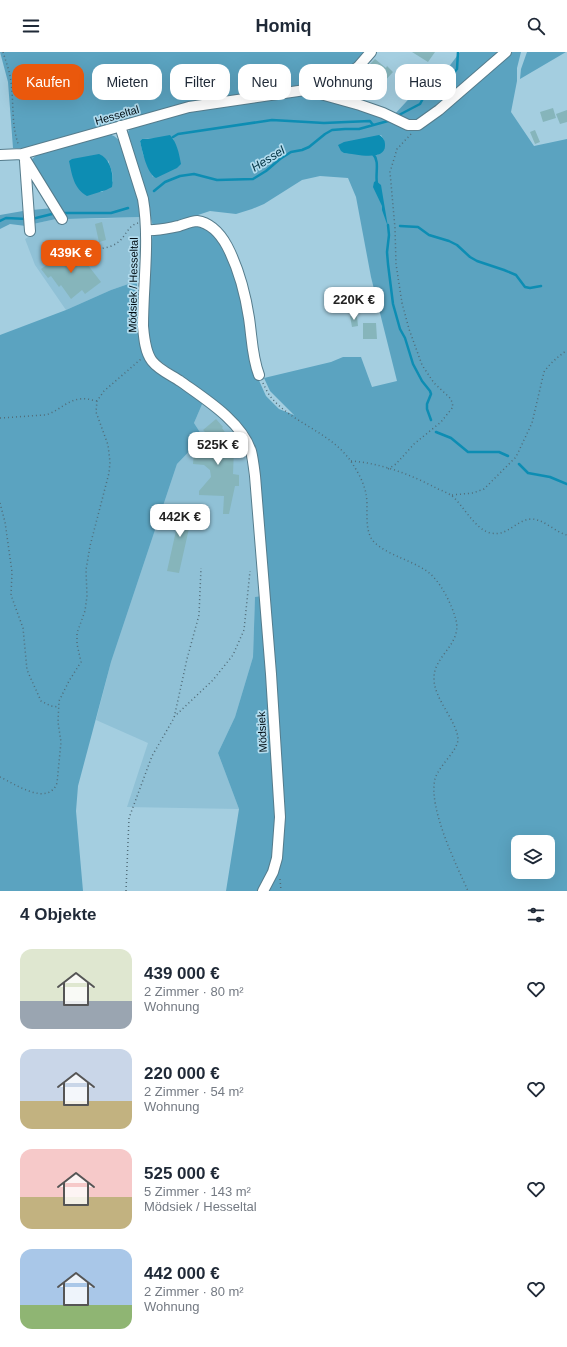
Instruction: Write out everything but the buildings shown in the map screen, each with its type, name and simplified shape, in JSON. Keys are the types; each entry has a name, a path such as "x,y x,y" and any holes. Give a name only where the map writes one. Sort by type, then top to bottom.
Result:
{"street":[{"name":"Hesseltal","path":"361,64 371,52"},
{"path":"342,100 383,113 408,125 418,125 439,110 506,52"},
{"name":"Hesseltal","path":"0,155 24,156 120,126 189,107 299,91"},
{"name":"Mödsiek / Hesseltal","path":"120,126 143,198 146,226 143,326 144,340 148,355"},
{"path":"24,156 62,219"},
{"path":"24,156 29,223"},
{"path":"146,226 154,231 196,221 204,223 212,228 222,238 235,261 243,284 249,317 254,362 259,376"},
{"name":"Mödsiek","path":"148,355 156,365 205,399 236,425 245,438 251,452 255,476 271,674 280,817 277,858 273,872 263,891"}],"path":[{"path":"3,52 11,81 12,114 17,141 24,156"},
{"path":"388,469 396,464 414,444 441,422 452,407 450,398 434,383 422,365 409,329 402,303 396,264 395,228 390,172 397,149 418,125"},
{"path":"83,252 114,245 122,239 132,224 137,223 146,226"},
{"path":"452,495 473,493 484,489 516,457 532,423 544,372 547,366 567,350"},
{"path":"0,777 21,788 39,794 44,794 56,786 61,742 58,722 59,707 63,691 81,662 77,644 77,633 85,611 87,596 86,570 90,546 109,474 110,452 96,412 96,401 104,391 148,355"},
{"path":"259,376 269,395 279,406 325,437 351,461 365,488 367,496 368,529 374,542 387,551 427,571 435,578 447,597 456,621 456,632 454,641 435,666 434,679 437,692 456,730 458,738 457,746 440,767 435,780 435,800 438,819 468,891"},
{"path":"0,418 52,413 76,399 83,398 96,401"},
{"path":"351,461 388,469 423,481 452,495 482,530 500,534 517,523 532,519 567,535"},
{"path":"0,503 12,572 11,595 23,628 27,670 41,700 51,706 59,707"},
{"path":"174,718 187,659 199,615 201,568"},
{"path":"126,891 129,818 152,756 174,718 213,680 233,655 244,630 250,571"}],"shaded area":[{"path":"0,52 364,52 354,64 299,64 299,85 291,87 291,64 238,64 238,96 230,97 230,64 170,64 170,100 212,100 188,104 109,124 24,148 13,148 8,82"},
{"path":"460,52 501,52 456,90 456,64 451,64"},
{"path":"509,52 521,52 517,68 517,81 511,112 534,146 567,139 567,891 226,891 239,809 218,753 235,717 253,657 255,597 261,596 254,451 208,396 156,358 152,351 146,325 153,226 129,141 128,132 131,127 189,110 263,100 291,100 291,96 299,95 299,100 331,100 358,107 409,128 446,100 456,100 456,92","holes":["381,135 384,140 378,155 344,153","173,138 174,143 153,177 143,154 140,141 142,139","320,176 348,178 356,197 371,277 397,381 372,387 361,357 343,357 331,362 264,378 270,391 294,415 279,409 266,396 251,363 240,286 217,238 209,230 197,226 195,216 210,211 236,214 252,209 264,204 302,180"]},
{"path":"527,52 566,52 520,79 521,69"},
{"path":"408,100 444,100 421,119 414,121 394,115"},
{"path":"109,134 114,136 120,141 138,197 141,217 66,219 31,160 39,153","holes":["108,160 113,181 102,192 98,192"]},
{"path":"170,135 176,145 181,164 177,168 156,178 150,172 140,141 142,139"},
{"path":"379,135 385,142 384,150 381,154 369,156 344,153 338,145 344,142"},
{"path":"99,154 109,163 111,168 112,187 87,196 76,186 69,161 72,159"},
{"path":"376,181 381,185 388,227 382,206 373,187 374,182"},
{"path":"53,208 56,219 33,224 32,210"},
{"path":"23,211 25,213 26,226 10,224 0,229 0,215"},
{"path":"141,217 140,254 137,281 111,290 66,310 35,265 25,239 35,233 33,224 56,219"},
{"path":"137,281 137,326 143,354 203,402 194,423 203,437 177,464 111,662 78,786 76,811 83,891 0,891 0,335"},
{"path":"203,402 230,423 242,443 248,467 261,596 255,597 253,657 235,717 218,753 239,809 127,807 148,743 96,720 111,662 177,464 203,437 194,423"}],"waterway":[{"name":"Hessel","path":"397,116 420,104 432,82 452,75 457,69 458,52"},
{"path":"173,137 178,134 272,120 324,123 370,121 373,125"},
{"name":"Hessel","path":"154,191 165,182 180,176 194,174 217,180 253,179 291,152 309,147 332,130 359,129 388,121"},
{"path":"373,154 377,164 377,184"},
{"name":"Hessel","path":"61,213 111,213 128,208"},
{"name":"Hessel","path":"32,219 56,213"},
{"name":"Hessel","path":"0,221 6,218 27,219"},
{"path":"388,225 389,235 387,252 393,304 400,329 405,338 413,364 431,394 427,404 427,409 431,420"},
{"path":"400,226 418,227 429,235 449,241 457,245 470,257 477,261 516,275 525,287 530,288 541,286"},
{"path":"436,432 451,438 468,452 499,452 508,456"},
{"path":"519,464 528,473 550,477 567,484"}]}
